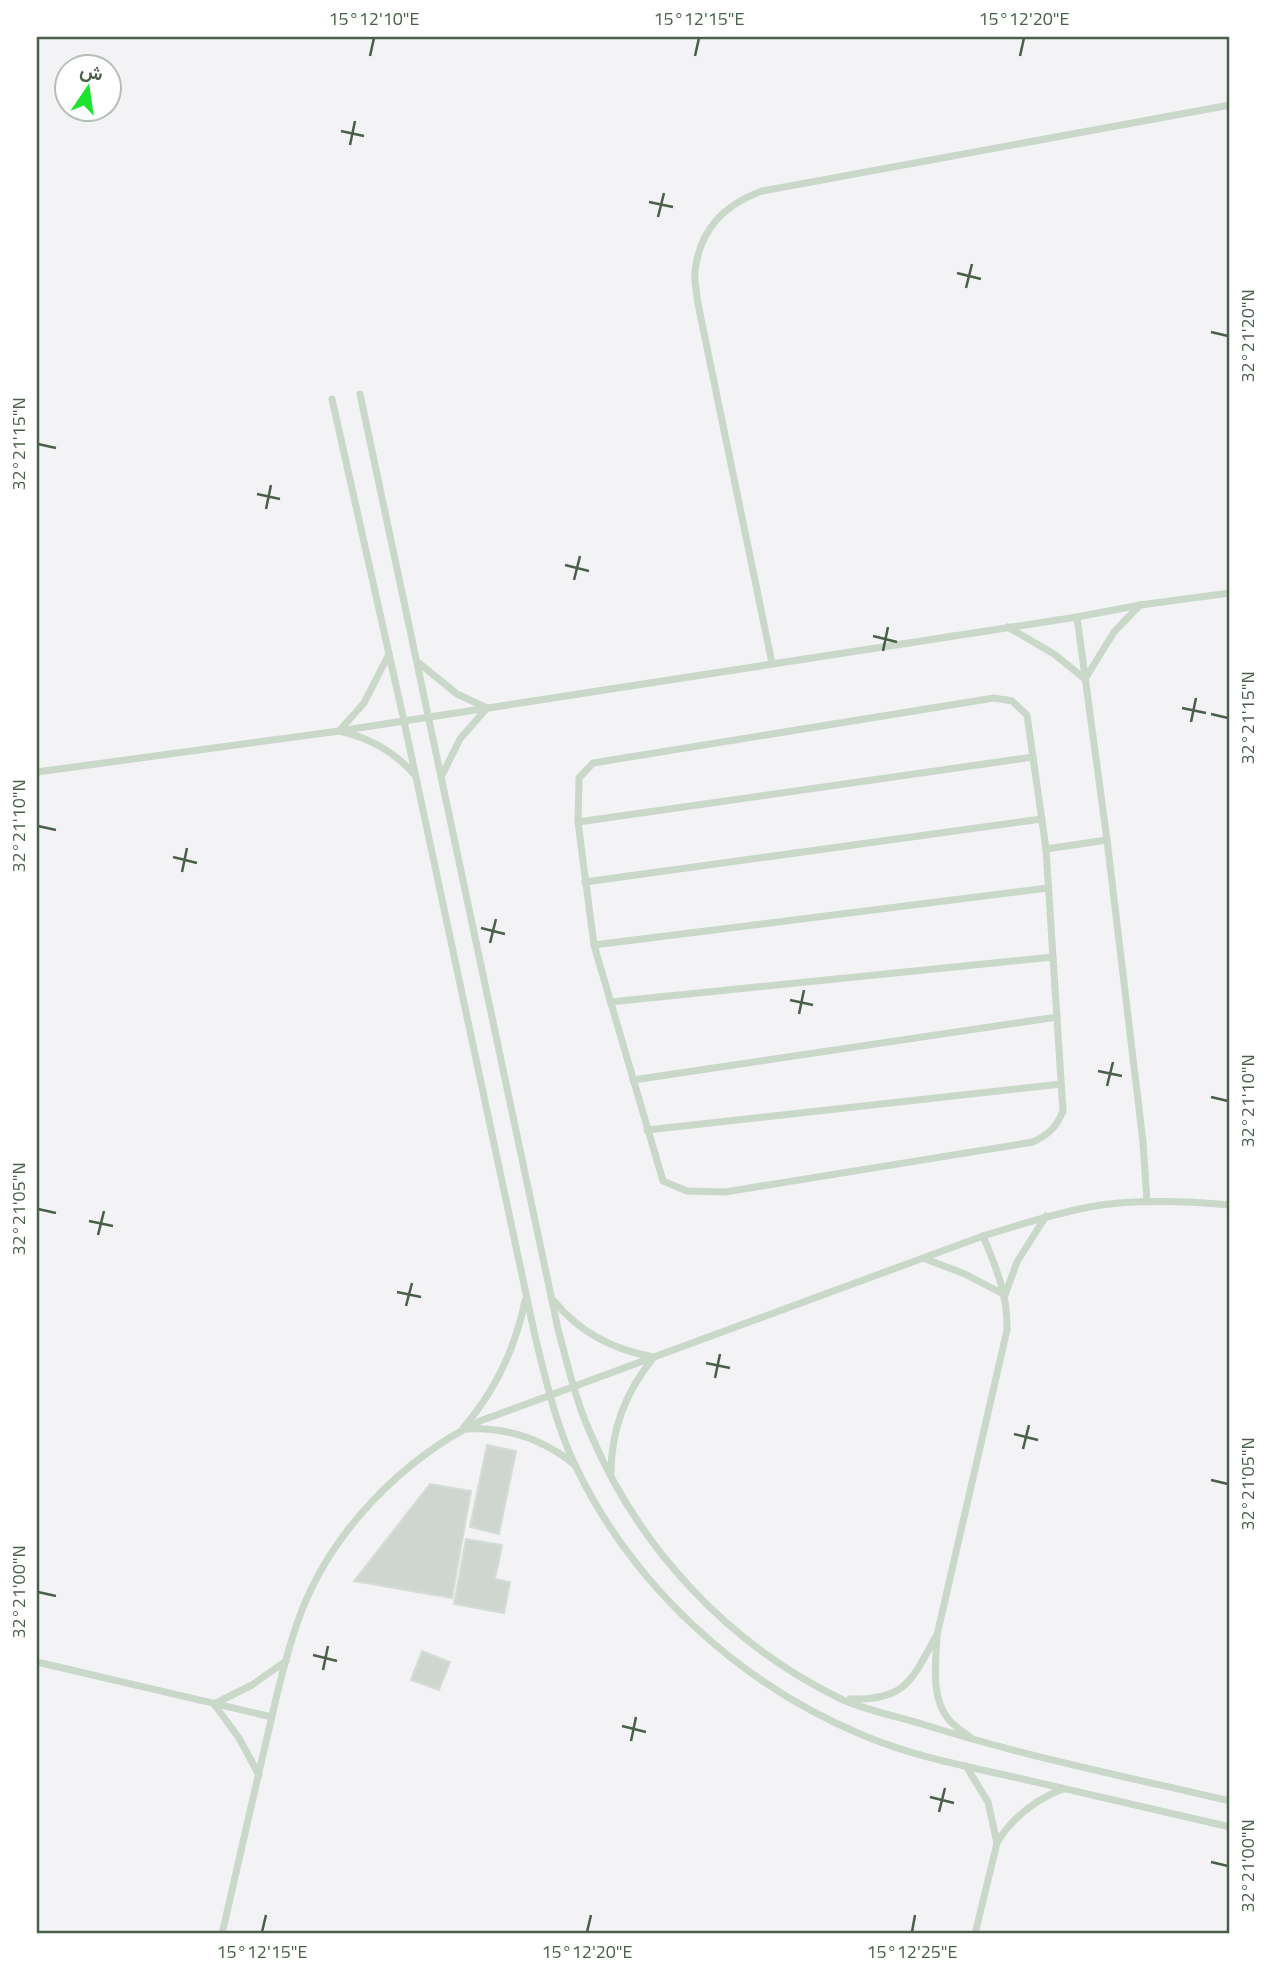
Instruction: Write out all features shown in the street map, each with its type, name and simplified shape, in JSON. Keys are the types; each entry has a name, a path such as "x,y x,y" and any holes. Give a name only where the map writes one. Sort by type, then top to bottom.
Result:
{"lane":[{"path":"772,663 698,304 695,272 701,247 709,229 723,211 740,199 762,191 1230,105"},
{"path":"360,394 552,1298 574,1387 588,1429 628,1509 656,1549 718,1616 767,1656 842,1699 975,1741 1230,1801"},
{"path":"332,399 549,1395 575,1466 601,1514 642,1570 685,1617 736,1663 796,1703 860,1734 896,1747 966,1766 1230,1827"},
{"path":"37,772 340,731 1230,593"},
{"path":"1085,679 1114,632 1140,605"},
{"path":"1077,617 1107,840 1143,1142 1147,1202"},
{"path":"1007,627 1054,654 1085,679"},
{"path":"340,731 369,695 389,653"},
{"path":"418,662 443,684 487,708"},
{"path":"994,698 1012,701 1027,715 1033,757 1046,849 1057,1017 1063,1111 1057,1125 1048,1134 1032,1142 725,1192 687,1191 663,1181 594,945 578,822 579,778 593,763 994,698"},
{"path":"442,776 460,739 487,708"},
{"path":"340,731 370,740 384,748 416,777"},
{"path":"578,822 1033,757"},
{"path":"585,882 1042,819"},
{"path":"1046,849 1107,840"},
{"path":"594,945 1048,888"},
{"path":"610,1002 1053,957"},
{"path":"632,1080 1057,1017"},
{"path":"647,1130 1061,1084"},
{"path":"222,1934 272,1717 302,1609 320,1573 347,1531 413,1464 463,1429 549,1395 983,1236 1046,1216 1091,1206 1147,1202 1230,1205"},
{"path":"1006,1295 1017,1262 1046,1216"},
{"path":"975,1741 950,1721 941,1707 936,1672 937,1635 1004,1347 1007,1321 1006,1295 983,1236"},
{"path":"922,1258 965,1274 1006,1295"},
{"path":"463,1429 489,1396 499,1377 516,1338 526,1297"},
{"path":"552,1298 573,1321 598,1339 625,1351 654,1357"},
{"path":"611,1477 611,1459 618,1422 632,1387 654,1357"},
{"path":"463,1429 498,1429 531,1438 562,1454 575,1466"},
{"path":"842,1699 868,1700 898,1690 913,1678 937,1635"},
{"path":"214,1704 252,1685 287,1661"},
{"path":"37,1662 272,1717"},
{"path":"214,1704 239,1738 259,1775"},
{"path":"966,1766 988,1802 997,1843"},
{"path":"975,1934 997,1843 1025,1809 1064,1789"}],"building":[{"path":"487,1445 516,1451 499,1534 470,1527"},
{"path":"430,1484 471,1491 452,1598 354,1581"},
{"path":"466,1539 502,1545 495,1579 510,1582 504,1613 454,1604"},
{"path":"422,1651 450,1662 439,1690 411,1680"}]}
